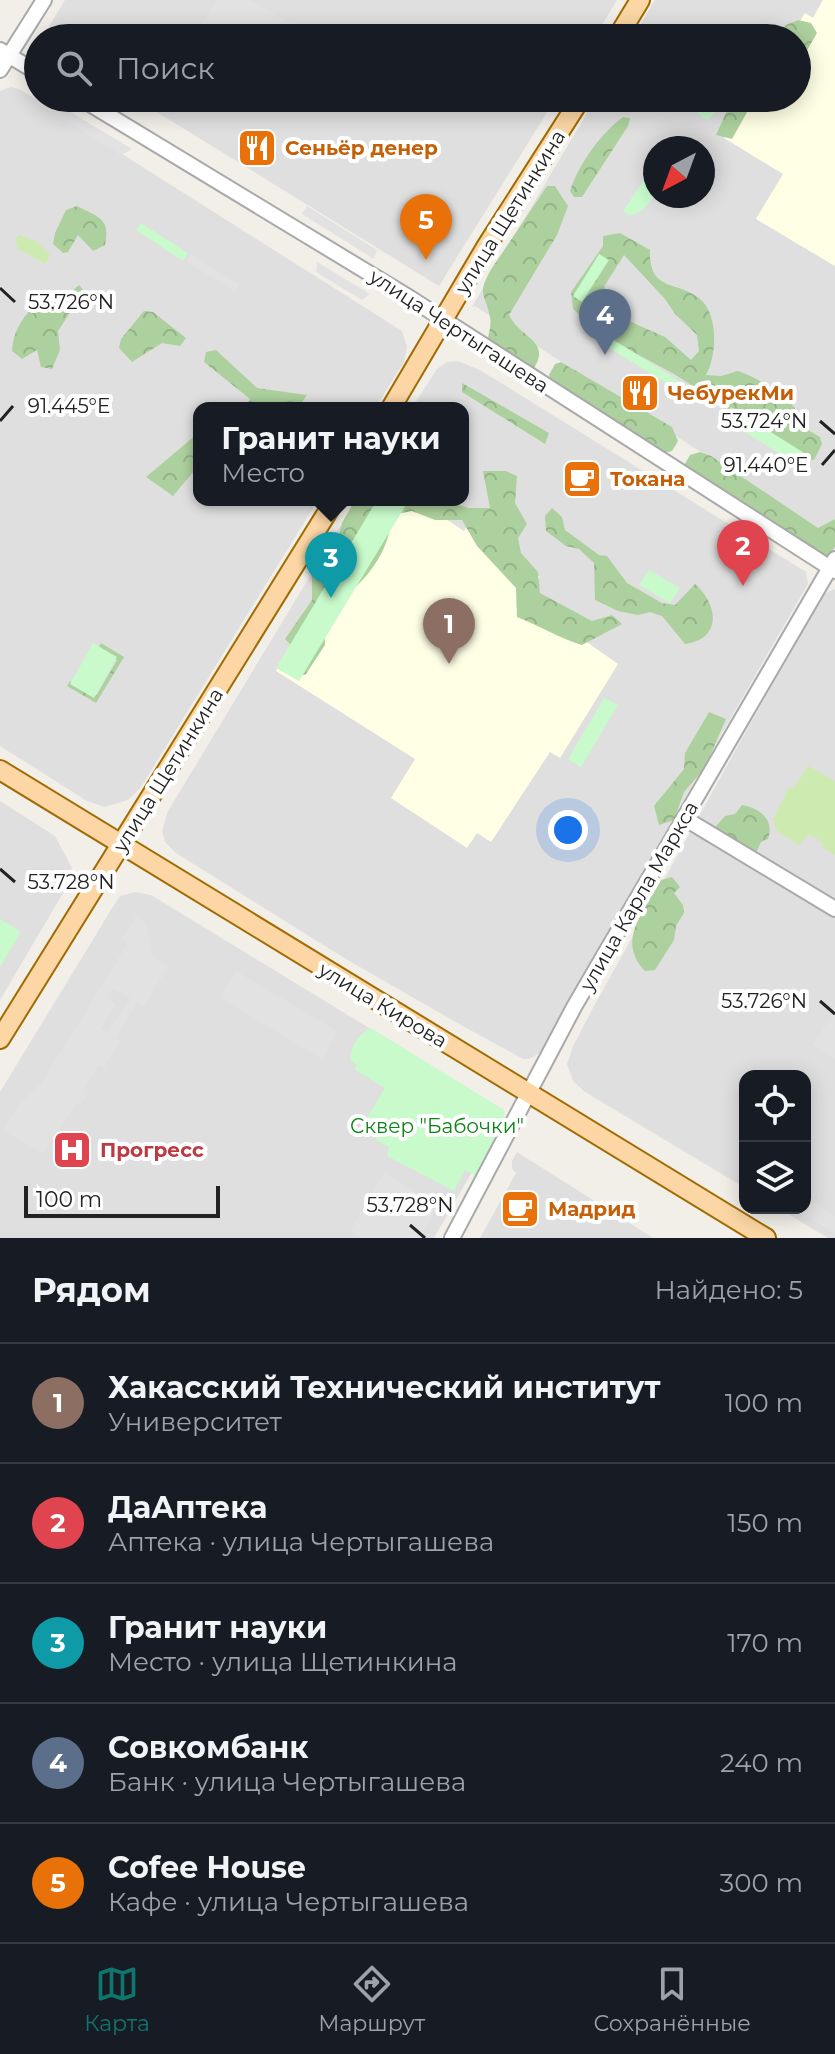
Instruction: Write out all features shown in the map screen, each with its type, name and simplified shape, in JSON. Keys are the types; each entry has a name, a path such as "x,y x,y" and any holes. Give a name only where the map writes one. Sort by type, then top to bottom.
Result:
{"main road":[{"path":"625,24 640,0"},
{"name":"улица Щетинкина","path":"395,402 572,112"},
{"name":"улица Щетинкина","path":"0,1039 331,506"},
{"name":"улица Кирова","path":"0,770 766,1238"}],"street":[{"path":"26,24 44,0"},
{"path":"0,70 4,53 24,26"},
{"path":"4,53 24,65"},
{"name":"улица Чертыгашева","path":"103,112 316,240 833,566"},
{"name":"улица Карла Маркса","path":"452,1238 574,1007 833,566"},
{"path":"684,818 835,909"}],"shaded area":[{"path":"65,0 617,0 602,24 50,24"},
{"path":"216,0 249,0 291,24 201,24"},
{"path":"655,0 823,0 813,18 805,14 798,24 640,24"},
{"path":"823,0 835,0 835,266 756,219 783,174 724,138 741,112 811,112 811,24 798,24 805,13 813,18"},
{"path":"11,87 21,90 24,92 24,112 56,112 402,331 407,346 404,362 379,402 193,402 193,506 314,506 141,787 128,800 105,807 87,801 0,746 0,91"},
{"path":"52,112 70,112 132,149 121,155"},
{"path":"157,112 547,112 439,286"},
{"path":"588,112 756,112 784,174 756,219 835,266 835,539 475,306 472,307"},
{"path":"307,206 377,250 374,259 302,214"},
{"path":"191,254 239,284 235,292 186,261"},
{"path":"317,262 370,294 362,300 316,272"},
{"path":"458,361 480,370 806,572 808,584 608,931 543,1051 529,1059 523,1059 346,959 176,853 165,842 162,831 168,811 352,506 469,506 469,402 416,402 437,369 447,362"},
{"path":"377,506 428,507 464,531 478,511 506,555 540,577 531,592 530,602 618,664 560,758 550,752 491,842 477,833 467,848 391,798 415,759 276,671"},
{"path":"835,589 835,1238 828,1238 788,1214 811,1214 811,1070 739,1070 739,1184 585,1092 573,1081 567,1064 593,1008 824,594"},
{"path":"0,801 55,836 72,868 63,893 0,1000"},
{"path":"135,892 151,895 420,1059 472,1172 434,1238 0,1238 0,1092 120,896"},
{"path":"136,916 146,923 152,955 169,966 143,1007 137,1003 116,1038 120,1041 104,1068 99,1065 83,1092 87,1095 80,1105 76,1103 44,1154 3,1131 20,1103 41,1083 104,982 127,944 122,939","holes":["113,988 130,998 108,1033 101,1029 116,1004 107,998"]},
{"path":"236,971 338,1032 322,1059 220,998"},
{"path":"835,1010 835,1059 813,1045"},
{"path":"517,1152 653,1238 480,1238 516,1173 512,1169 512,1161"},
{"path":"384,1173 439,1205 420,1238 362,1238 350,1231"},
{"path":"811,1201 835,1216 835,1234 803,1214 811,1214"}],"green space":[{"path":"798,20 811,23 817,33 811,44 811,24 788,24"},
{"path":"695,112 716,112 707,120"},
{"path":"727,112 747,112 732,139 716,135"},
{"path":"623,117 630,118 628,126 582,197 574,197 570,191 584,160"},
{"path":"643,181 643,208 630,216 623,211"},
{"path":"547,186 555,186 568,206 557,235 509,315 538,347 537,363 530,374 487,343 490,320 483,289 492,268"},
{"path":"77,206 97,216 104,224 105,245 93,251 78,235 68,252 63,253 53,244 55,233 66,210"},
{"path":"141,223 188,253 183,261 136,230"},
{"path":"620,233 650,250 654,273 659,279 699,298 710,314 714,335 706,375 721,376 738,371 779,393 797,410 808,430 820,437 822,444 814,460 808,460 674,374 609,339 573,309 571,292 603,246 603,236","holes":["624,255 675,314 697,335 699,351 691,360 665,337 609,312 601,300 605,285"]},
{"path":"19,235 36,241 50,255 46,264 18,249 15,239"},
{"path":"599,254 609,260 582,302 573,296"},
{"path":"79,285 84,291 58,331 60,350 52,369 41,367 37,350 22,359 12,351 18,329 41,300 55,306"},
{"path":"144,311 153,312 186,338 180,346 162,343 132,362 119,348 121,339"},
{"path":"593,327 689,387 684,394 588,335"},
{"path":"216,350 257,388 307,395 302,402 248,402 250,399 204,362 206,352"},
{"path":"561,362 672,427 678,441 672,451 660,454 552,386 549,375 555,364"},
{"path":"462,383 549,433 545,444 462,392"},
{"path":"731,407 809,456 803,468 725,420"},
{"path":"193,437 193,472 173,496 146,477"},
{"path":"700,452 711,456 818,528 835,519 835,547 827,559 682,469 690,455"},
{"path":"483,471 506,471 517,476 515,503 527,524 518,538 521,553 538,572 540,593 592,621 612,615 622,624 582,645 517,617 516,588 477,546 462,520 435,520 412,511 392,515 390,531 378,560 359,584 324,615 325,645 306,674 300,676 293,647 285,639 312,600 312,577 337,543 342,523 352,506 490,508"},
{"path":"373,506 405,506 299,681 276,668"},
{"path":"552,508 562,517 565,530 599,555 607,556 627,583 662,603 675,605 695,584 712,610 713,620 706,635 685,644 662,616 650,612 638,615 618,611 595,600 594,563 579,549 566,546 546,531 545,516"},
{"path":"649,570 680,588 670,603 639,585"},
{"path":"93,643 117,657 94,698 70,684"},
{"path":"101,643 124,657 96,703 67,686 70,681 96,696 117,660 98,648"},
{"path":"604,698 618,705 581,767 568,759"},
{"path":"709,712 726,719 705,768 684,792 674,820 659,825 654,806 684,769 685,753"},
{"path":"808,766 835,781 835,855 809,834 799,845 777,831 773,819 789,787 793,789"},
{"path":"742,805 760,812 769,826 768,839 761,842 756,853 727,840 716,826 725,816 735,814"},
{"path":"672,877 680,887 674,893 683,905 684,913 676,926 674,940 655,970 645,971 633,948 636,926 661,880"},
{"path":"0,919 21,932 0,967"},
{"name":"Сквер \"Бабочки\"","path":"371,1028 504,1110 506,1122 477,1177 465,1170 454,1191 387,1156 389,1147 376,1140 374,1130 363,1124 385,1088 355,1070 357,1065 351,1061 356,1042"}],"place":[{"name":"Сеньёр денер","path":"257,148"},
{"name":"Cofee House","path":"426,260"},
{"name":"Совкомбанк","path":"605,355"},
{"name":"ЧебурекМи","path":"640,393"},
{"name":"Токана","path":"582,479"},
{"name":"ДаАптека","path":"743,586"},
{"name":"Гранит науки","path":"331,598"},
{"name":"Хакасский Технический институт","path":"449,664"},
{"name":"Прогресс","path":"72,1150"},
{"name":"Мадрид","path":"520,1209"}]}
